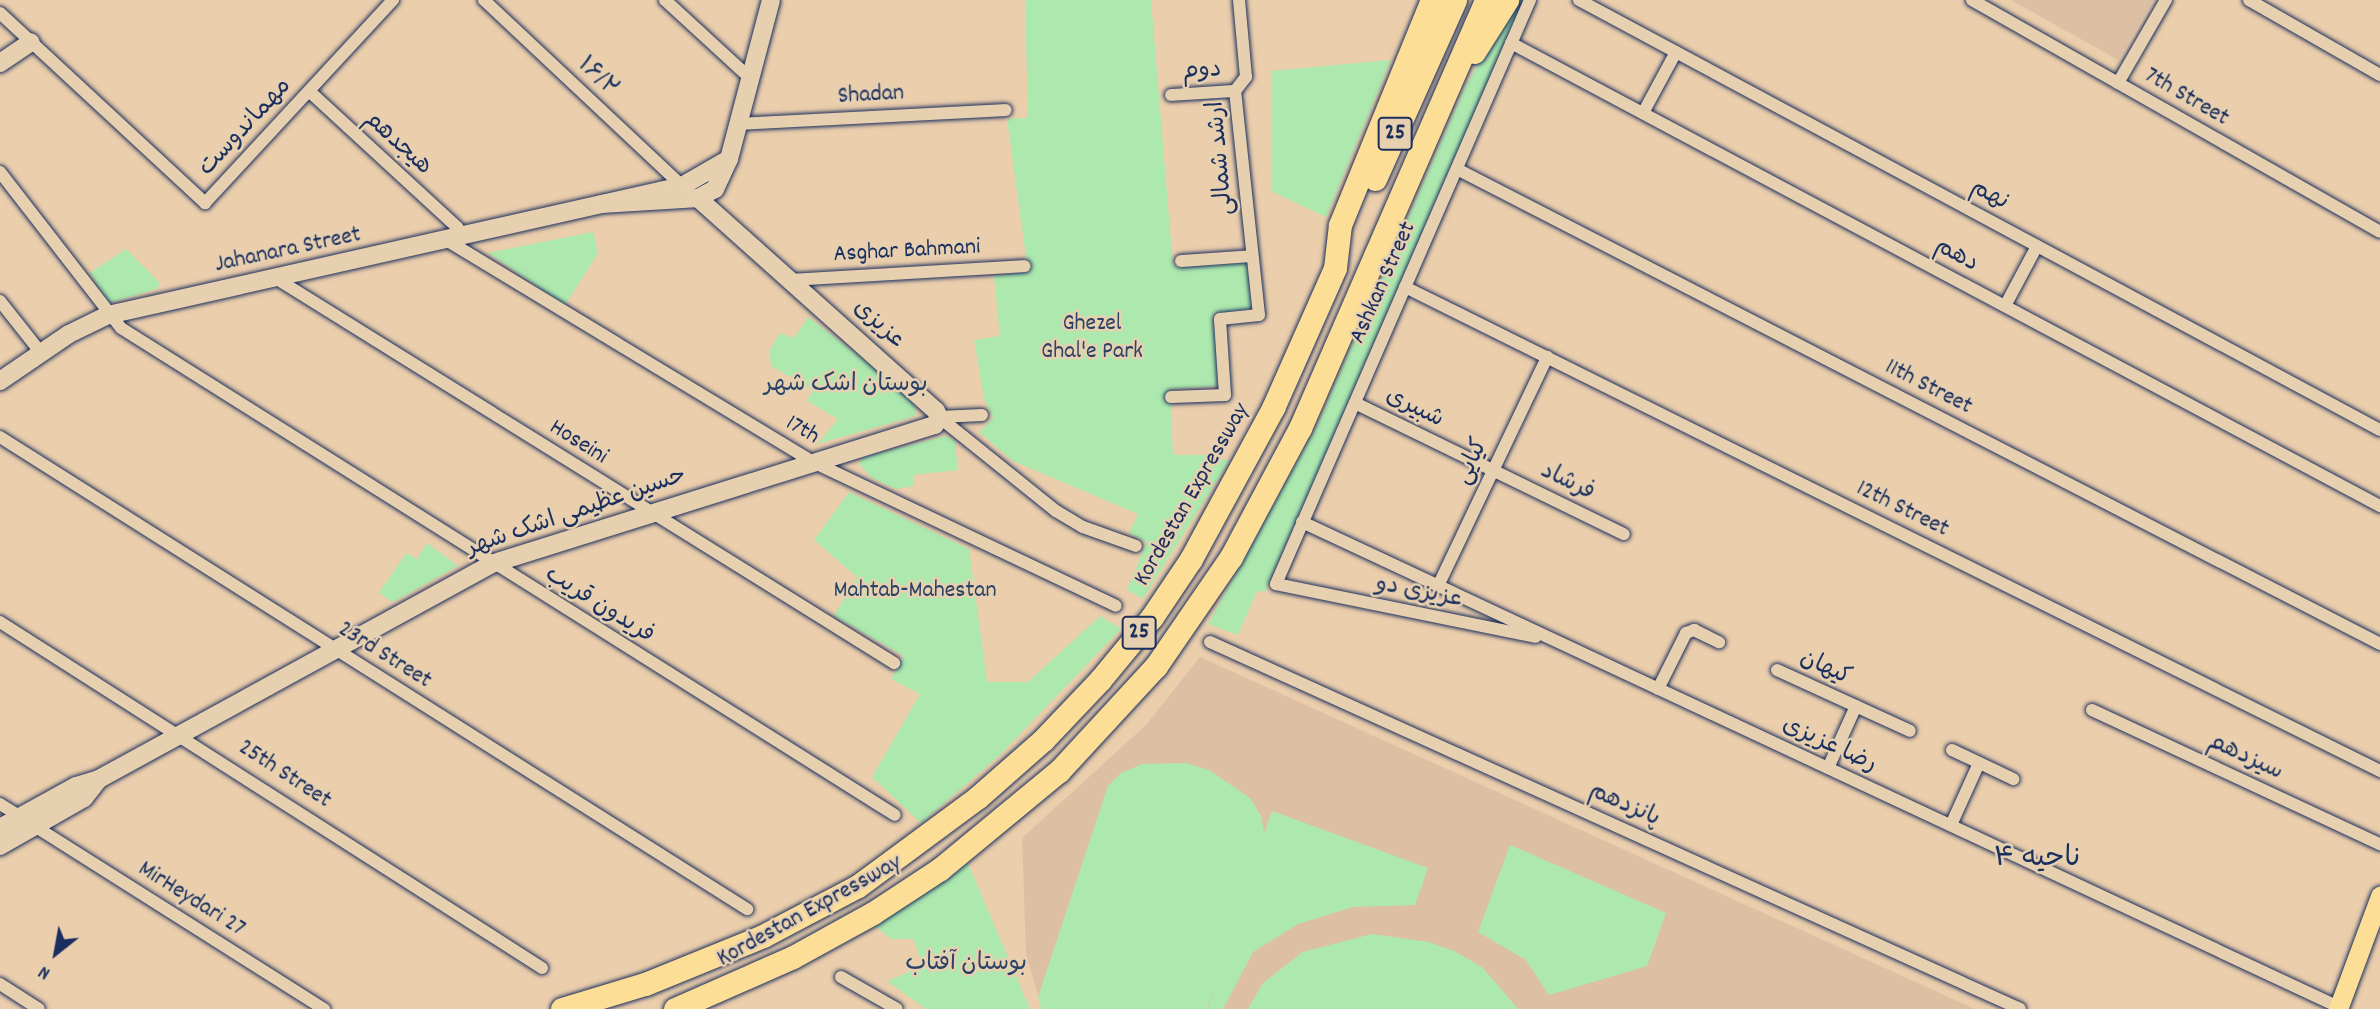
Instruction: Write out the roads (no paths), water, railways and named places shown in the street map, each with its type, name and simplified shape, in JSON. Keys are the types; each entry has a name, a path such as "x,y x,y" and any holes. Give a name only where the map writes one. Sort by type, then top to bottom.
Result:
{"highway":[{"name":"Kordestan Expressway","path":"562,1009 645,984 751,941 858,886 917,846 1043,740 1152,617 1191,559 1262,431 1335,268 1340,225 1432,0"},
{"name":"25","path":"1335,268 1455,0"},
{"path":"1449,85 1507,0"},
{"name":"Kordestan Expressway","path":"675,1009 793,957 873,913 940,869 1059,771 1156,666 1231,557 1296,437 1484,1"}],"main road":[{"path":"2338,1008 2380,896"}],"street":[{"name":"مهماندوست","path":"0,13 205,203 393,0"},
{"name":"۱۶/۲","path":"484,0 682,186"},
{"path":"665,0 751,79"},
{"path":"602,204 698,198 715,189 729,159 772,0"},
{"name":"ارشد شمالی","path":"1171,397 1225,395 1220,319 1259,315 1235,91 1246,77 1239,0"},
{"name":"Ashkan Street","path":"1276,584 1530,0"},
{"name":"نهم","path":"1579,0 2380,430"},
{"name":"7th Street","path":"1972,0 2380,232"},
{"path":"2118,83 2166,0"},
{"path":"2249,0 2380,75"},
{"path":"0,63 31,42"},
{"name":"دهم","path":"1511,43 2380,506"},
{"path":"1643,113 1676,52"},
{"name":"هیجدهم","path":"309,91 453,234"},
{"name":"دوم","path":"1171,95 1235,91"},
{"name":"Shadan","path":"738,124 1006,110"},
{"path":"602,204 682,186 729,159"},
{"name":"11th Street","path":"1457,169 2380,644"},
{"name":"فریدون قریب","path":"0,172 107,315 192,375 895,816"},
{"name":"عزیزی","path":"698,198 792,280 939,417 1065,516 1136,546"},
{"name":"Jahanara Street","path":"0,381 41,353 107,315 277,279 453,234 602,204"},
{"name":"17th","path":"453,234 813,462 1116,606"},
{"path":"2005,306 2037,246"},
{"path":"1181,261 1252,256"},
{"name":"Asghar Bahmani","path":"792,280 1025,266"},
{"name":"Hoseini","path":"277,279 894,663"},
{"name":"12th Street","path":"1405,287 2380,771"},
{"path":"0,301 41,353"},
{"name":"کیایی","path":"1438,586 1547,357"},
{"name":"شبیری","path":"1355,403 1493,471"},
{"path":"939,417 982,415"},
{"name":"حسین عظیمی اشک شهر","path":"0,846 76,786 99,779 332,648 491,564 649,512 932,427 939,417"},
{"name":"23rd Street","path":"0,437 747,909"},
{"name":"فرشاد","path":"1493,471 1624,534"},
{"name":"رضا عزیزی","path":"1302,522 2338,1008"},
{"name":"عزیزی دو","path":"1276,584 1555,641"},
{"name":"25th Street","path":"0,622 181,734 542,968"},
{"path":"1658,689 1686,633 1694,630 1719,642"},
{"name":"پانزدهم","path":"1210,642 2020,1009"},
{"name":"کیهان","path":"1777,670 1910,731"},
{"name":"کیهان","path":"1828,768 1856,706"},
{"name":"سیزدهم","path":"2092,710 2380,844"},
{"path":"1952,750 2012,779"},
{"path":"1951,825 1979,763"},
{"name":"MirHeydari 27","path":"0,804 324,1009"},
{"name":"حسین عظیمی اشک شهر","path":"0,828 28,822"},
{"path":"841,976 897,1009"},
{"path":"0,984 39,1009"}],"district":[{"name":"ناحیه ۴","path":"2037,860"}],"park label":[{"name":"Ghezel Ghal'e Park","path":"1092,339"},
{"name":"بوستان اشک شهر","path":"846,386"},
{"name":"Mahtab-Mahestan","path":"915,592"},
{"name":"بوستان آفتاب","path":"966,965"}]}
